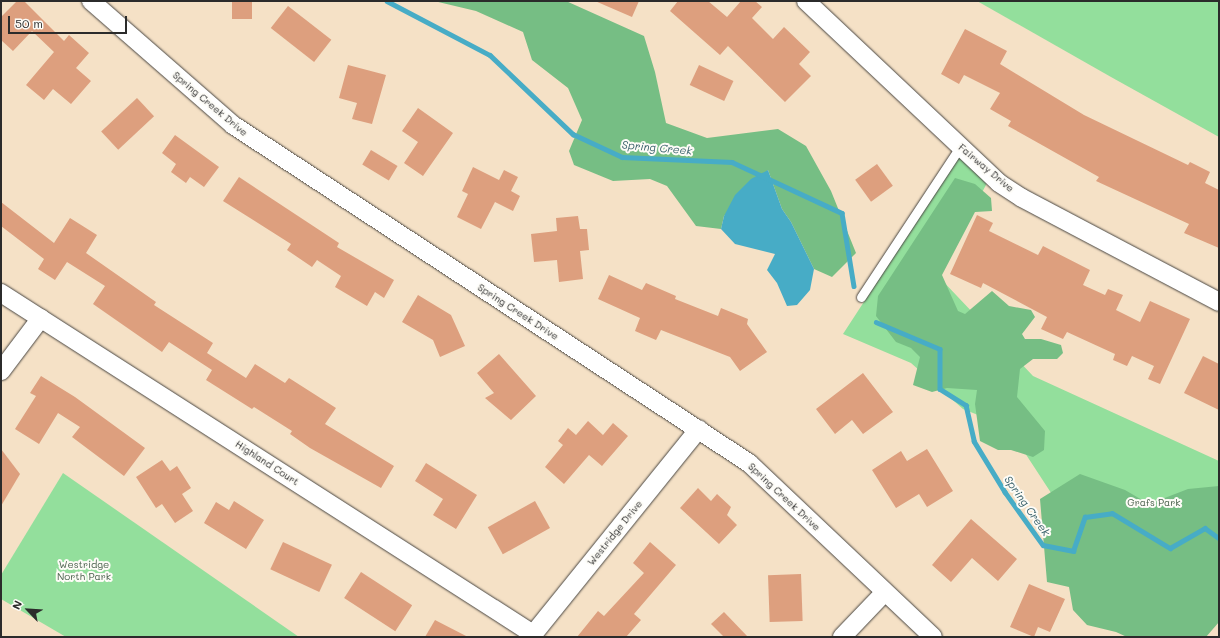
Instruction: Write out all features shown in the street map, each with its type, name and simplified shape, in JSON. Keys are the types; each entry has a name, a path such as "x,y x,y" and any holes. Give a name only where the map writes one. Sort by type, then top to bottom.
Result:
{"street":[{"name":"Spring Creek Drive","path":"91,1 233,125 282,159 700,429 749,463 884,593 933,637"},
{"name":"Fairway Drive","path":"806,1 999,183 1022,198 1219,302"},
{"name":"Highland Court","path":"1,293 532,635"},
{"path":"1,371 41,318"},
{"name":"Westridge Drive","path":"532,635 700,429"},
{"path":"842,637 884,593"}],"lane":[{"path":"861,297 960,147"}],"green space":[{"path":"434,1 566,1 644,36 655,72 666,123 707,138 778,129 806,146 831,191 856,253 832,277 814,269 791,222 782,209 768,170 724,216 721,229 696,226 667,186 650,179 613,181 574,165 569,151 582,120 568,88 532,60 523,32 476,11"},
{"path":"977,1 1219,1 1219,137 1111,77"},
{"name":"Grafs Park","path":"959,156 987,183 938,276 1033,376 1219,461 1219,620 1057,502 1008,427 963,409 911,363 843,334"},
{"path":"955,178 975,184 991,198 992,211 975,212 942,275 958,311 965,314 992,291 1009,306 1031,310 1035,317 1022,334 1025,339 1041,339 1061,345 1063,353 1057,359 1033,359 1020,369 1017,397 1045,431 1044,450 1033,457 1011,450 998,450 980,441 975,404 977,390 947,388 932,392 913,385 920,357 911,348 896,342 876,316 878,296"},
{"name":"Westridge North Park","path":"63,473 299,637 66,637 1,599 1,575"},
{"path":"1080,474 1125,490 1149,504 1188,489 1219,486 1219,622 1206,637 1127,637 1116,632 1087,625 1073,610 1069,587 1047,582 1040,499"}],"water":[{"path":"768,170 782,209 791,222 814,269 810,290 797,305 787,306 777,283 767,270 775,254 735,244 721,229 724,216 735,195 751,179"}],"building":[{"path":"17,1 24,1 64,41 69,35 89,53 76,68 91,81 71,104 53,89 44,100 26,85 54,52 32,31 13,51 1,40 1,17"},
{"path":"232,1 252,1 252,19 232,19"},
{"path":"595,1 639,1 632,17"},
{"path":"678,1 708,1 727,17 741,1 755,1 762,7 752,18 773,39 784,27 810,52 799,64 811,76 785,102 728,46 720,55 670,11"},
{"path":"288,6 331,40 314,62 271,28"},
{"path":"965,29 1007,51 1000,64 1084,115 1188,165 1190,162 1210,172 1205,183 1219,190 1219,248 1184,233 1189,224 1096,181 1099,177 1008,126 1011,121 990,109 1000,93 964,75 959,84 941,74"},
{"path":"348,65 386,75 372,124 352,119 357,103 339,98"},
{"path":"699,65 733,81 724,101 690,85"},
{"path":"137,98 154,116 118,150 101,131"},
{"path":"418,108 453,133 423,176 404,163 418,142 402,131"},
{"path":"175,135 219,167 204,187 190,177 186,183 171,172 176,164 162,153"},
{"path":"371,150 398,166 389,181 362,165"},
{"path":"877,164 893,186 871,202 855,180"},
{"path":"473,167 499,180 504,170 518,177 511,191 520,196 513,211 495,202 481,229 457,217 468,194 462,191"},
{"path":"239,177 339,243 337,247 394,280 384,298 375,292 367,306 335,287 341,276 317,260 312,267 287,250 291,244 223,201"},
{"path":"1,202 54,243 70,218 97,235 86,253 156,302 154,305 213,343 207,353 246,378 255,364 285,383 289,378 336,408 325,424 394,466 381,488 310,448 290,434 292,431 254,407 252,409 206,380 212,370 169,342 162,352 93,304 105,286 67,262 55,280 38,269 44,259 1,226"},
{"path":"977,215 993,223 989,231 1038,255 1043,246 1090,270 1083,285 1105,295 1108,289 1123,295 1116,310 1140,322 1150,301 1190,319 1160,384 1148,379 1154,366 1132,356 1127,366 1113,360 1115,354 1067,332 1063,339 1041,329 1047,317 983,283 981,288 950,274"},
{"path":"578,216 580,229 587,229 589,250 580,251 583,279 559,282 557,260 534,262 531,234 557,231 556,218"},
{"path":"609,275 642,290 646,283 676,296 675,299 718,316 721,308 748,319 747,324 767,352 740,371 730,357 661,330 656,340 635,331 640,318 598,299"},
{"path":"418,295 451,315 465,346 440,357 433,340 402,322"},
{"path":"499,354 536,396 511,420 485,398 494,393 477,373"},
{"path":"1203,356 1219,364 1219,410 1184,393"},
{"path":"863,373 893,412 863,434 852,420 835,434 816,409"},
{"path":"41,376 75,397 145,448 124,476 72,437 80,427 58,413 39,444 15,429 36,396 30,393"},
{"path":"588,421 603,435 613,423 628,436 602,466 589,455 564,484 545,467 563,445 558,441 568,428 576,435"},
{"path":"1,449 20,474 1,506"},
{"path":"927,449 953,491 927,507 919,494 896,508 872,470 901,451 907,461"},
{"path":"162,460 170,471 177,466 191,488 182,494 193,511 175,523 162,504 156,508 136,477"},
{"path":"426,463 477,495 456,529 433,515 443,499 415,481"},
{"path":"698,488 711,501 717,494 731,507 727,515 737,525 719,544 680,508"},
{"path":"234,501 264,520 246,549 204,523 216,502 229,510"},
{"path":"535,501 550,528 503,554 488,527"},
{"path":"971,519 1017,559 998,581 972,558 951,582 932,565"},
{"path":"283,542 332,565 319,592 270,569"},
{"path":"650,542 676,565 634,614 641,620 626,637 577,637 598,611 604,616 644,573 633,563"},
{"path":"361,572 412,605 395,631 344,598"},
{"path":"801,574 803,621 770,622 768,575"},
{"path":"1029,584 1065,599 1050,632 1038,627 1034,637 1010,627"},
{"path":"724,612 748,637 724,637 711,624"},
{"path":"435,620 468,637 425,637"}],"waterway":[{"name":"Spring Creek","path":"387,1 490,55 573,134 622,157 732,162 842,213 854,286"},
{"name":"Spring Creek","path":"876,322 940,349 940,389 966,405 974,441 1005,492 1043,545 1073,551 1085,517 1112,513 1170,548 1205,528 1219,538"}]}
